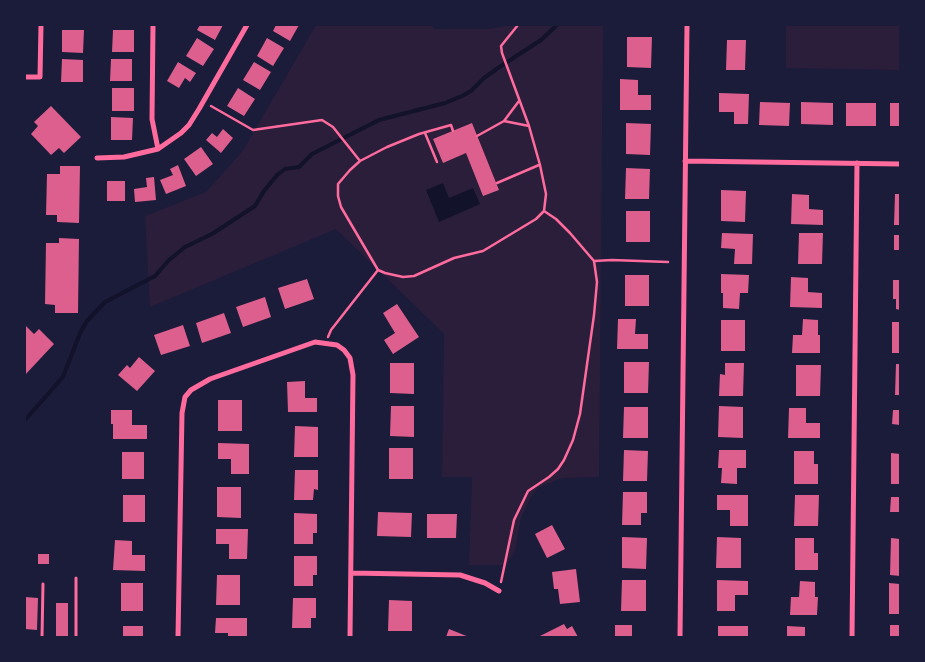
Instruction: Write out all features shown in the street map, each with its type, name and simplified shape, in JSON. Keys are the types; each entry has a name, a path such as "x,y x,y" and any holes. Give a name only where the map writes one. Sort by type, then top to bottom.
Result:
{"street":[{"path":"25,76 40,77 41,25"},
{"path":"153,25 152,119 158,149"},
{"path":"97,158 124,157 158,149 181,133 189,125 203,102 246,25"},
{"path":"680,637 687,25"},
{"path":"685,161 900,164"},
{"path":"852,637 857,163"},
{"path":"178,637 182,414 185,397 191,390 210,378 315,342 337,344 344,350 350,358 353,375 350,637"},
{"path":"351,573 460,575 485,583 499,591"}],"lane":[{"path":"76,578 76,637"},
{"path":"42,637 43,584"}],"path":[{"path":"453,131 451,125 387,147 360,161 338,184 338,196 342,207 378,270 403,277 425,273 449,260 483,251 494,246 536,219 544,211 546,194 540,165 529,126 501,46 518,25"},
{"path":"477,136 504,121 519,101"},
{"path":"203,102 253,130 322,120 333,127 360,161"},
{"path":"504,121 529,126"},
{"path":"425,133 437,162"},
{"path":"496,183 540,165"},
{"path":"499,591 514,520 528,490 549,477 558,468 573,440 580,414 594,315 597,270 594,261 556,219 544,211"},
{"path":"594,261 668,262"},
{"path":"326,342 331,330 378,270"}],"shaded area":[{"path":"316,25 432,25 434,29 488,29 515,25 603,25 599,477 562,478 538,488 531,497 521,518 515,551 506,565 469,565 472,477 442,477 444,334 336,229 150,307 145,216 206,192 242,152"},
{"path":"786,25 900,25 900,70 786,68"},
{"path":"443,183 449,198 473,188 480,204 439,222 426,190"}],"building":[{"path":"200,25 223,25 215,40 197,30"},
{"path":"276,25 299,25 290,41 273,31"},
{"path":"62,30 84,30 83,53 62,52"},
{"path":"113,30 134,30 134,52 112,52"},
{"path":"627,37 652,37 651,68 627,67"},
{"path":"197,38 214,49 203,66 186,56"},
{"path":"267,38 284,48 273,66 257,56"},
{"path":"727,40 746,40 745,70 726,70"},
{"path":"62,59 83,60 83,82 61,82"},
{"path":"111,59 132,59 132,81 110,81"},
{"path":"178,62 196,73 190,82 185,78 179,88 167,81"},
{"path":"254,62 271,72 260,90 243,80"},
{"path":"620,79 638,80 638,95 651,95 651,110 620,110"},
{"path":"112,88 134,88 134,111 112,111"},
{"path":"238,88 255,99 244,116 227,106"},
{"path":"719,93 749,94 748,124 734,124 734,112 719,112"},
{"path":"760,102 790,103 789,126 759,125"},
{"path":"801,102 833,103 833,125 801,124"},
{"path":"846,103 876,103 876,126 846,126"},
{"path":"890,103 900,103 900,126 890,126"},
{"path":"51,106 81,137 64,153 59,148 51,155 31,134 38,126 34,122"},
{"path":"111,117 133,118 132,140 111,140"},
{"path":"472,123 499,190 483,196 466,153 443,163 433,139"},
{"path":"626,123 651,124 650,155 626,154"},
{"path":"223,129 233,138 221,153 206,140 212,133 217,137"},
{"path":"201,147 213,164 196,176 184,159"},
{"path":"178,165 186,186 166,194 160,180 173,175 170,169"},
{"path":"60,166 80,166 79,223 57,222 57,215 46,215 47,174 60,174"},
{"path":"626,168 650,169 649,199 625,199"},
{"path":"154,177 156,200 135,202 134,189 147,187 146,178"},
{"path":"107,181 125,181 125,201 107,201"},
{"path":"721,190 746,191 745,222 721,221"},
{"path":"792,194 809,195 809,209 823,210 823,225 791,224"},
{"path":"895,194 900,194 900,225 894,225"},
{"path":"626,211 650,211 650,242 626,242"},
{"path":"722,233 753,234 752,264 734,264 735,249 721,248"},
{"path":"799,233 823,233 822,264 798,264"},
{"path":"894,235 900,235 900,250 894,250"},
{"path":"59,238 79,239 78,313 55,313 55,305 45,304 46,243 59,243"},
{"path":"721,274 749,275 748,293 740,293 739,309 723,308"},
{"path":"625,275 649,275 649,306 625,306"},
{"path":"791,277 808,278 808,292 822,293 822,308 790,307"},
{"path":"307,279 314,299 285,309 278,288"},
{"path":"893,280 900,280 900,310 896,309 896,299 893,299"},
{"path":"265,297 271,317 243,327 236,307"},
{"path":"397,304 419,337 393,354 384,340 395,333 383,313"},
{"path":"224,313 231,333 202,343 196,323"},
{"path":"618,319 636,319 635,334 648,334 648,349 617,349"},
{"path":"803,319 818,320 820,353 792,353 793,335 802,335"},
{"path":"721,320 745,320 745,351 721,351"},
{"path":"892,322 900,322 900,353 892,353"},
{"path":"25,325 34,334 39,329 54,344 25,375"},
{"path":"183,325 190,346 161,355 154,335"},
{"path":"139,357 155,371 137,391 118,375 127,365 130,368"},
{"path":"624,362 649,362 648,393 624,393"},
{"path":"390,363 414,363 414,394 390,393"},
{"path":"725,363 744,363 743,396 719,396 720,374 725,375"},
{"path":"896,364 900,364 900,395 895,395"},
{"path":"796,365 821,365 820,396 796,396"},
{"path":"305,381 305,398 317,398 317,412 288,412 287,382"},
{"path":"218,400 242,400 242,431 218,431"},
{"path":"391,406 414,406 414,437 390,436"},
{"path":"719,406 743,407 743,438 718,437"},
{"path":"624,407 648,407 648,438 623,438"},
{"path":"789,408 806,408 806,423 820,423 820,438 788,438"},
{"path":"111,410 132,410 132,425 147,425 147,439 113,439"},
{"path":"893,410 900,410 900,425 892,424"},
{"path":"295,426 318,427 318,457 294,457"},
{"path":"218,443 249,444 249,474 231,474 231,459 218,459"},
{"path":"389,448 413,448 413,479 389,479"},
{"path":"624,450 648,451 647,481 623,481"},
{"path":"719,450 746,450 746,468 737,468 737,484 721,483 722,468 718,468"},
{"path":"794,451 814,451 814,464 818,464 818,484 794,484"},
{"path":"122,452 144,452 144,479 122,479"},
{"path":"891,453 900,454 900,484 891,484"},
{"path":"295,470 318,470 318,490 314,489 313,500 294,500"},
{"path":"217,487 241,487 241,518 217,517"},
{"path":"623,492 647,492 647,513 641,513 641,525 622,525"},
{"path":"123,495 145,495 145,522 123,522"},
{"path":"717,495 748,495 748,526 730,526 730,510 717,510"},
{"path":"795,495 819,495 818,526 794,526"},
{"path":"891,497 900,497 900,512 890,512"},
{"path":"378,512 412,513 411,537 377,536"},
{"path":"294,513 317,514 317,533 313,533 313,544 294,544"},
{"path":"427,514 457,514 456,538 427,538"},
{"path":"552,525 565,549 547,558 535,534"},
{"path":"216,529 248,529 247,559 229,559 229,544 216,544"},
{"path":"622,537 647,538 646,569 622,568"},
{"path":"717,537 741,538 741,568 716,568"},
{"path":"795,538 814,538 814,553 818,553 818,570 795,570"},
{"path":"891,538 900,539 900,576 890,575"},
{"path":"115,540 132,541 132,555 145,555 145,571 113,570"},
{"path":"38,554 49,554 49,564 38,564"},
{"path":"294,556 317,556 317,575 313,575 313,586 294,586"},
{"path":"576,569 580,602 560,604 558,589 554,589 552,572"},
{"path":"217,575 240,575 240,605 216,605"},
{"path":"622,580 646,580 646,611 621,611"},
{"path":"717,580 748,581 748,595 735,595 735,611 717,611"},
{"path":"800,581 815,582 815,597 818,597 817,615 790,615 791,597 799,597"},
{"path":"121,583 143,583 143,611 121,611"},
{"path":"889,583 900,584 900,614 889,614"},
{"path":"25,597 38,598 37,630 25,629"},
{"path":"293,598 316,598 316,618 311,618 311,628 292,628"},
{"path":"389,600 412,601 412,631 388,631"},
{"path":"56,603 68,603 68,636 56,636"},
{"path":"216,618 247,618 247,637 228,637 228,633 215,633"},
{"path":"564,624 567,629 572,626 578,637 538,637"},
{"path":"615,625 632,625 632,637 615,637"},
{"path":"890,625 900,625 900,637 890,637"},
{"path":"123,626 143,626 143,637 123,637"},
{"path":"718,626 748,626 748,637 718,637"},
{"path":"787,626 805,627 805,637 787,637"},
{"path":"449,629 469,637 446,637"}],"waterway":[{"path":"25,420 63,377 80,333 87,321 105,302 155,276 169,260 185,247 212,234 255,206 264,191 277,175 285,169 299,167 312,154 379,120 445,103 462,96 471,91 498,68 541,40 557,25"}]}
